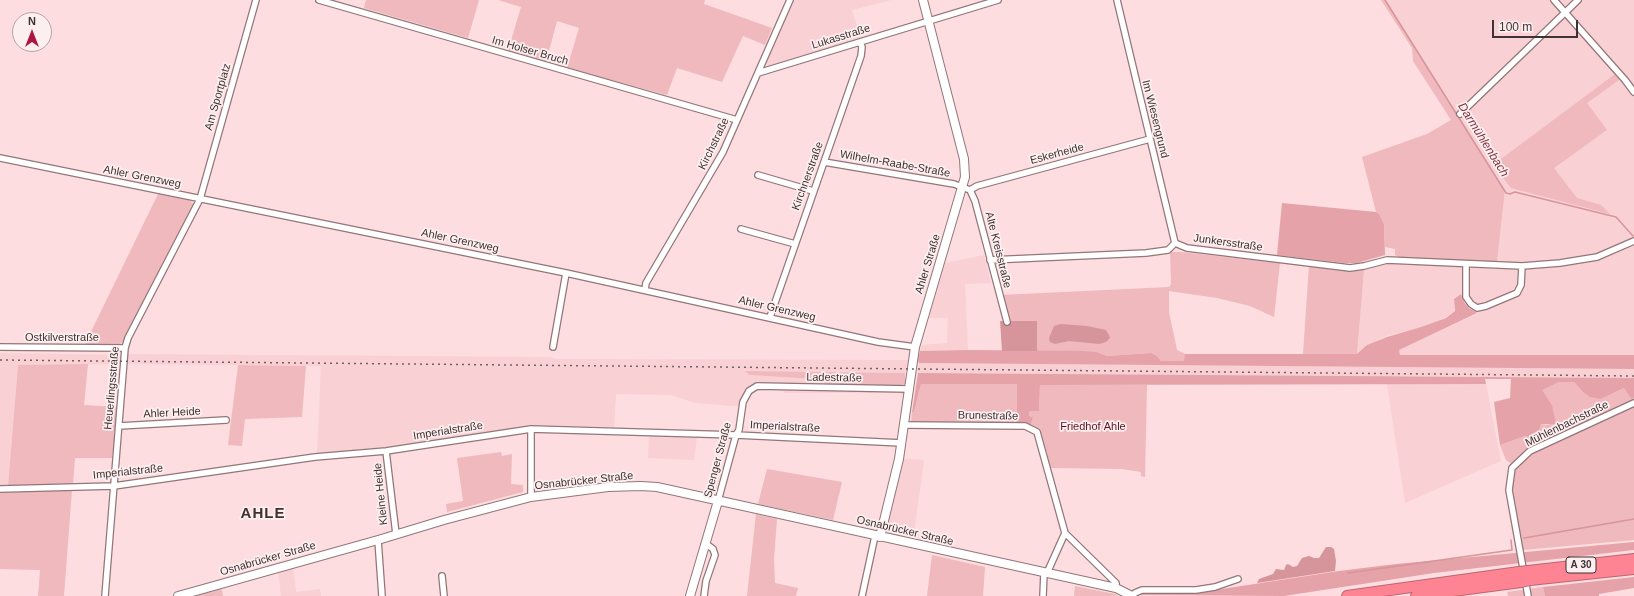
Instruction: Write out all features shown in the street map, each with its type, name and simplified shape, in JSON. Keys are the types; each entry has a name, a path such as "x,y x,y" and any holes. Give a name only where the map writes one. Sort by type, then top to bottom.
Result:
{"highway":[{"name":"A 30","path":"1416,596 1525,576 1634,559"},
{"name":"A 30","path":"1346,596 1525,576 1634,569"}],"main road":[{"name":"Ahler Straße","path":"878,537 902,443 915,347 966,189 964,159 923,0"},
{"name":"Osnabrücker Straße","path":"178,596 444,520 531,497 608,487 641,486 656,487 878,537 1116,588 1132,596"},
{"name":"Spenger Straße","path":"690,596 718,501"}],"street":[{"name":"Am Sportplatz","path":"200,199 256,0"},
{"name":"Im Holser Bruch","path":"319,0 737,120"},
{"name":"Kirchstraße","path":"645,290 646,283 717,163 790,0"},
{"name":"Lukasstraße","path":"758,73 998,0"},
{"name":"Im Wiesengrund","path":"1117,0 1175,243"},
{"path":"1554,0 1626,80 1634,92"},
{"path":"1460,114 1578,0"},
{"name":"Kirchnerstraße","path":"770,317 861,56 862,47 860,42"},
{"name":"Eskerheide","path":"966,189 1150,139"},
{"name":"Ahler Grenzweg","path":"0,158 566,273 878,342 915,347"},
{"name":"Wilhelm-Raabe-Straße","path":"824,162 954,184 966,189"},
{"path":"758,175 813,191"},
{"name":"Alte Kreisstraße","path":"966,189 976,201 1007,322"},
{"name":"Heuerlingsstraße","path":"105,596 125,348 128,338 200,199"},
{"path":"741,229 795,244"},
{"name":"Junkersstraße","path":"1175,243 1187,248 1350,268 1387,260 1522,266 1560,263 1597,257 1634,242"},
{"path":"990,260 1146,253 1168,250 1175,243"},
{"path":"1466,264 1466,297 1471,304 1477,308 1486,306 1517,293 1521,286 1522,266"},
{"path":"553,347 566,273"},
{"name":"Ostkilverstraße","path":"0,347 125,348"},
{"name":"Ladestraße","path":"757,386 909,389"},
{"name":"Spenger Straße","path":"718,501 736,435 739,430 745,396 757,386"},
{"name":"Mühlenbachstraße","path":"1528,596 1509,490 1512,468 1530,451 1634,403"},
{"name":"Ahler Heide","path":"119,426 226,420"},
{"name":"Brunestraße","path":"904,425 1025,426 1032,428 1037,432 1065,533"},
{"path":"531,429 531,497"},
{"name":"Imperialstraße","path":"0,489 114,486 315,457 386,451 531,429 736,435 902,443"},
{"name":"Kleine Heide","path":"386,451 396,534"},
{"path":"1043,596 1046,573 1065,533 1116,583 1116,588"},
{"path":"862,596 878,537"},
{"path":"378,540 382,596"},
{"path":"704,596 706,581 715,555 713,549 705,543"},
{"path":"442,576 444,596"},
{"path":"1132,596 1142,590 1196,590 1215,587 1238,579"}],"shaded area":[{"path":"794,0 891,0 852,10 861,38 768,66 766,62"},
{"path":"1386,0 1634,0 1634,355 1400,355 1398,350 1477,314 1464,301 1461,294 1454,298 1454,311 1446,317 1421,327 1386,336 1367,345 1357,354 1364,270 1388,263 1497,269 1505,190"},
{"path":"1282,203 1376,212 1379,214 1384,224 1385,255 1357,263 1344,263 1277,255"},
{"path":"984,255 991,283 965,284 968,350 920,351 922,345 947,343 948,318 929,318 945,263"},
{"path":"1461,294 1464,302 1469,308 1477,313 1399,350 1400,355 1634,355 1634,369 919,363 918,360 920,351 968,350 1083,351 1097,352 1107,356 1151,353 1157,356 1161,361 1184,361 1185,354 1357,354 1367,345 1446,318 1455,311 1454,299"},
{"path":"1000,321 1037,321 1037,351 1002,351"},
{"path":"1061,324 1087,326 1106,330 1110,338 1106,342 1099,344 1069,341 1055,344 1050,342 1049,338 1054,326"},
{"path":"0,353 122,355 121,364 18,365 8,486 0,486"},
{"path":"128,354 549,357 556,359 908,360 905,373 745,371 749,375 815,379 831,385 899,386 905,384 904,395 899,393 784,393 783,389 758,389 747,399 745,407 695,403 671,395 616,394 614,427 535,425 387,449 317,455 321,366 126,364"},
{"path":"919,363 1634,369 1634,378 918,373"},
{"path":"918,373 1634,378 1634,398 1631,399 1624,388 1601,399 1590,397 1574,382 1559,382 1542,390 1552,405 1556,424 1541,424 1537,439 1525,436 1500,445 1494,402 1510,398 1511,379 1485,379 1486,384 1040,385 1039,411 1029,411 1029,416 1033,417 1031,425 1017,424 1017,384 921,384 914,412 912,412"},
{"path":"1387,384 1486,384 1501,461 1405,503"},
{"path":"649,435 697,436 694,460 648,458"},
{"path":"902,459 924,460 913,541 891,536 887,531"},
{"path":"1634,542 1634,550 1434,573 1284,596 1138,595 1142,593 1196,593 1339,571 1396,564"},
{"path":"1326,547 1331,547 1334,549 1336,561 1335,571 1257,583 1259,579 1273,574 1276,569 1284,570 1288,564 1293,567 1297,566 1302,558 1309,556 1319,558"},
{"path":"293,566 296,592 320,589 321,596 281,596 278,570"},
{"path":"1634,577 1634,588 1599,594 1599,596 1545,596 1543,587"}],"green space":[{"path":"366,0 479,0 468,38 364,8"},
{"path":"498,0 705,0 704,4 772,28 765,45 743,36 722,82 677,68 667,95 567,68 579,28 557,21 546,62 508,51 521,7"},
{"path":"1381,0 1386,0 1505,190 1497,262 1399,257 1395,255 1395,249 1385,247 1384,224 1379,214 1376,212 1362,157 1427,134 1451,120 1413,61 1412,48"},
{"path":"1615,74 1619,80 1587,103 1607,130 1554,168 1577,198 1601,205 1610,214 1511,188 1493,165"},
{"path":"159,192 189,199 194,205 122,343 117,345 84,346"},
{"path":"1170,252 1280,263 1274,317 1250,306 1217,298 1169,291 1169,312 1177,350 1185,354 1185,361 1161,361 1157,356 1151,353 1107,356 1097,352 1037,351 1037,321 1008,321 1000,295 1169,287 1171,284"},
{"path":"1309,265 1364,270 1357,354 1303,354"},
{"path":"88,364 84,405 118,407 112,458 75,458 73,484 8,486 18,365"},
{"path":"238,365 306,366 302,417 245,419 242,446 228,445"},
{"path":"745,371 905,373 905,384 899,386 831,385 815,379 749,375"},
{"path":"1559,382 1574,382 1582,391 1601,399 1624,388 1631,399 1634,398 1634,540 1522,550 1512,491 1513,477 1516,467 1506,460 1500,445 1525,436 1537,438 1541,424 1548,425 1552,405 1541,390"},
{"path":"921,384 1017,384 1017,424 911,423 912,412 914,412"},
{"name":"Friedhof Ahle","path":"1040,385 1147,385 1145,477 1141,476 1141,472 1122,469 1051,468 1040,429 1031,425 1033,417 1029,416 1029,411 1039,411"},
{"path":"501,452 502,456 512,454 511,484 523,485 523,492 447,512 446,504 463,501 457,458"},
{"path":"767,469 842,482 833,520 758,504"},
{"path":"72,489 64,596 38,596 40,570 0,569 0,492"},
{"path":"756,514 777,519 774,559 775,583 798,588 796,596 747,596"},
{"path":"932,555 985,567 983,596 927,596"},
{"path":"221,586 223,596 186,596"},
{"path":"1075,586 1115,594 1118,596 1074,596"},
{"path":"1543,587 1545,596 1508,596 1507,592"}],"waterway":[{"name":"Darmühlenbach","path":"1385,0 1506,193 1510,194 1515,192 1616,217 1633,236"},
{"path":"1524,538 1634,519"},
{"path":"1348,573 1512,550 1511,540"}],"railway":[{"path":"0,360 1634,376"}],"district":[{"name":"AHLE","path":"263,514"}]}
